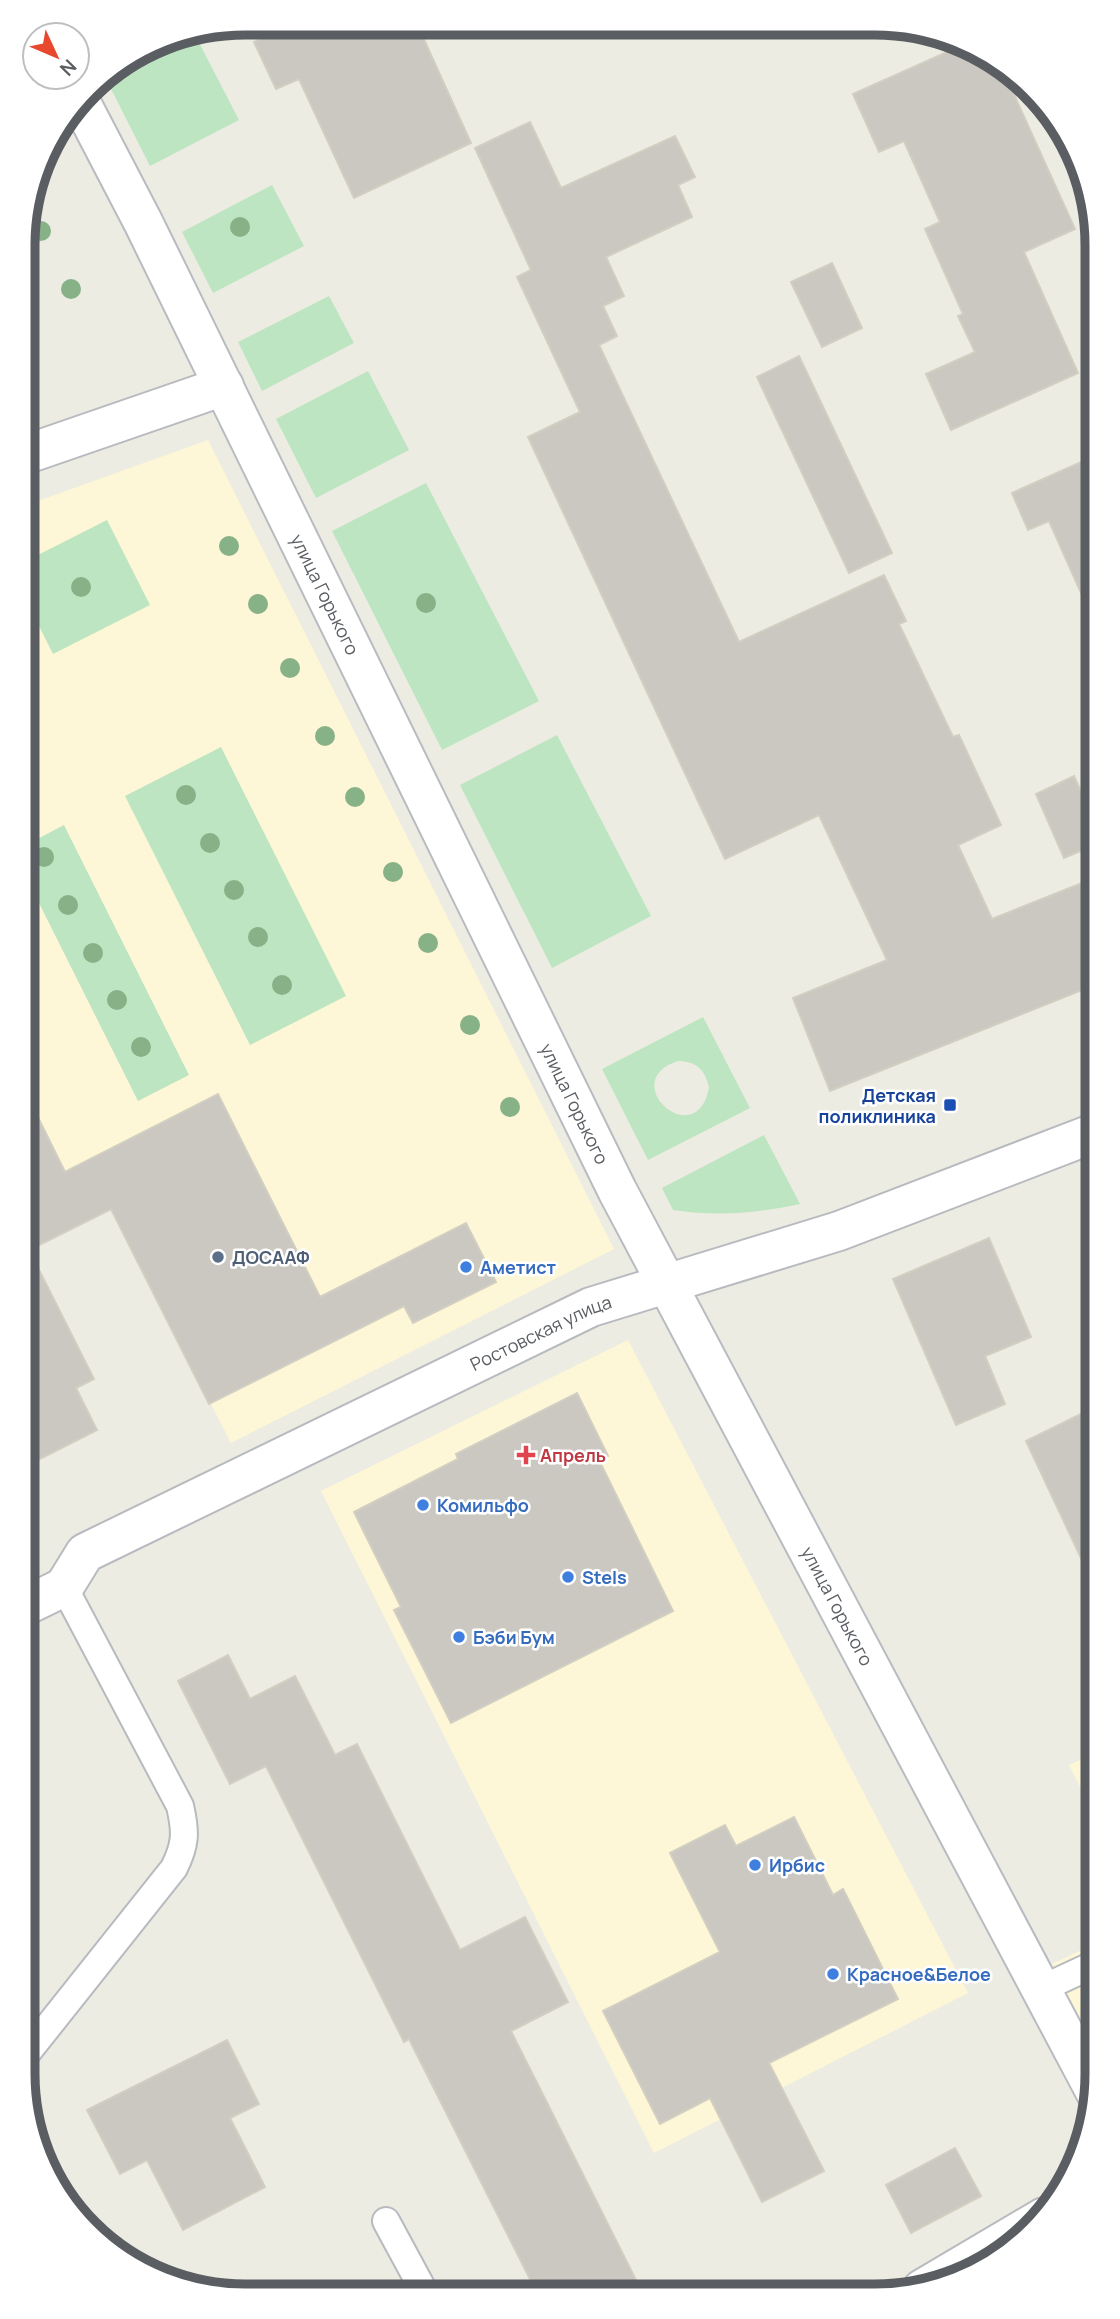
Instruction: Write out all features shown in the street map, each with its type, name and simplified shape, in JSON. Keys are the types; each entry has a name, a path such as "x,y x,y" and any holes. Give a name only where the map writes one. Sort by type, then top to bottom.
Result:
{"main road":[{"name":"улица Горького","path":"85,110 143,222 666,1284 1085,2072"},
{"path":"35,451 224,386"},
{"name":"Ростовская улица","path":"64,1587 85,1553 591,1307 839,1231 1085,1137"},
{"path":"35,1601 64,1587"},
{"path":"963,2264 1003,2241"}],"lane":[{"path":"35,2043 174,1868 184,1849 185,1828 180,1806 64,1587"},
{"path":"1041,1989 1085,1969"},
{"path":"386,2221 420,2284"}],"shaded area":[{"path":"208,440 614,1249 231,1443 111,1209 63,1233 39,1185 35,1187 35,502"},
{"path":"628,1340 968,1993 654,2153 321,1491"},
{"path":"1085,1758 1085,1796 1069,1765"},
{"path":"1085,1949 1085,2031 1050,1965"}],"green space":[{"path":"198,40 239,120 150,166 109,85 140,63"},
{"path":"272,185 304,246 213,293 182,232"},
{"path":"329,296 354,343 262,391 238,342"},
{"path":"368,371 409,450 316,498 276,419"},
{"path":"426,483 539,701 442,750 332,531"},
{"path":"107,520 150,605 53,654 35,618 35,556"},
{"path":"557,735 651,916 552,968 460,785"},
{"path":"221,747 346,996 250,1045 125,796"},
{"path":"64,825 189,1075 138,1101 35,895 35,840"},
{"path":"703,1017 750,1108 648,1160 602,1069","holes":["678,1061 699,1068 709,1087 702,1106 690,1114 677,1114 665,1107 657,1096 655,1083 661,1071"]},
{"path":"764,1135 800,1204 737,1213 673,1210 662,1188"}],"building":[{"path":"269,35 422,35 471,143 354,198 299,79 276,89 254,42"},
{"path":"952,50 992,70 1009,84 1075,229 1024,252 1078,373 951,430 926,374 975,352 958,316 963,314 925,229 940,222 904,141 879,152 853,94"},
{"path":"530,122 561,188 675,136 695,177 678,185 692,217 606,257 624,296 603,306 617,336 599,345 739,642 884,575 906,621 899,624 953,737 959,735 1001,825 958,845 992,919 1085,882 1085,989 830,1091 793,998 887,960 819,815 725,859 528,437 580,412 517,277 531,270 475,148"},
{"path":"832,263 862,328 822,347 791,282"},
{"path":"799,356 892,553 849,573 757,377"},
{"path":"1085,460 1085,602 1049,521 1028,530 1012,493"},
{"path":"1074,776 1085,801 1085,849 1064,858 1036,794"},
{"path":"218,1094 320,1297 466,1223 496,1282 413,1323 404,1306 209,1404 111,1209 35,1247 35,1111 65,1172"},
{"path":"989,1238 1031,1337 985,1356 1005,1404 956,1425 893,1279"},
{"path":"35,1262 94,1379 76,1388 97,1430 38,1460 35,1454"},
{"path":"577,1393 608,1456 599,1460 673,1611 451,1723 394,1610 401,1607 354,1512 458,1459 456,1454"},
{"path":"1085,1412 1085,1566 1026,1441"},
{"path":"228,1655 250,1699 295,1676 335,1755 357,1744 460,1950 525,1917 568,2002 511,2031 638,2284 532,2284 409,2039 404,2042 266,1766 230,1784 178,1681"},
{"path":"794,1817 833,1895 843,1889 898,1999 769,2063 824,2171 762,2202 710,2098 660,2124 603,2011 720,1952 670,1853 725,1825 736,1846"},
{"path":"227,2040 259,2104 230,2118 265,2187 183,2230 147,2160 120,2174 87,2110"},
{"path":"955,2148 981,2196 911,2233 886,2185"}],"place":[{"name":"Детская поликлиника","path":"950,1105"},
{"name":"ДОСААФ","path":"218,1257"},
{"name":"Аметист","path":"466,1267"},
{"name":"Апрель","path":"526,1455"},
{"name":"Комильфо","path":"423,1505"},
{"name":"Stels","path":"568,1577"},
{"name":"Бэби Бум","path":"459,1637"},
{"name":"Ирбис","path":"755,1865"},
{"name":"Красное&Белое","path":"833,1974"}]}
